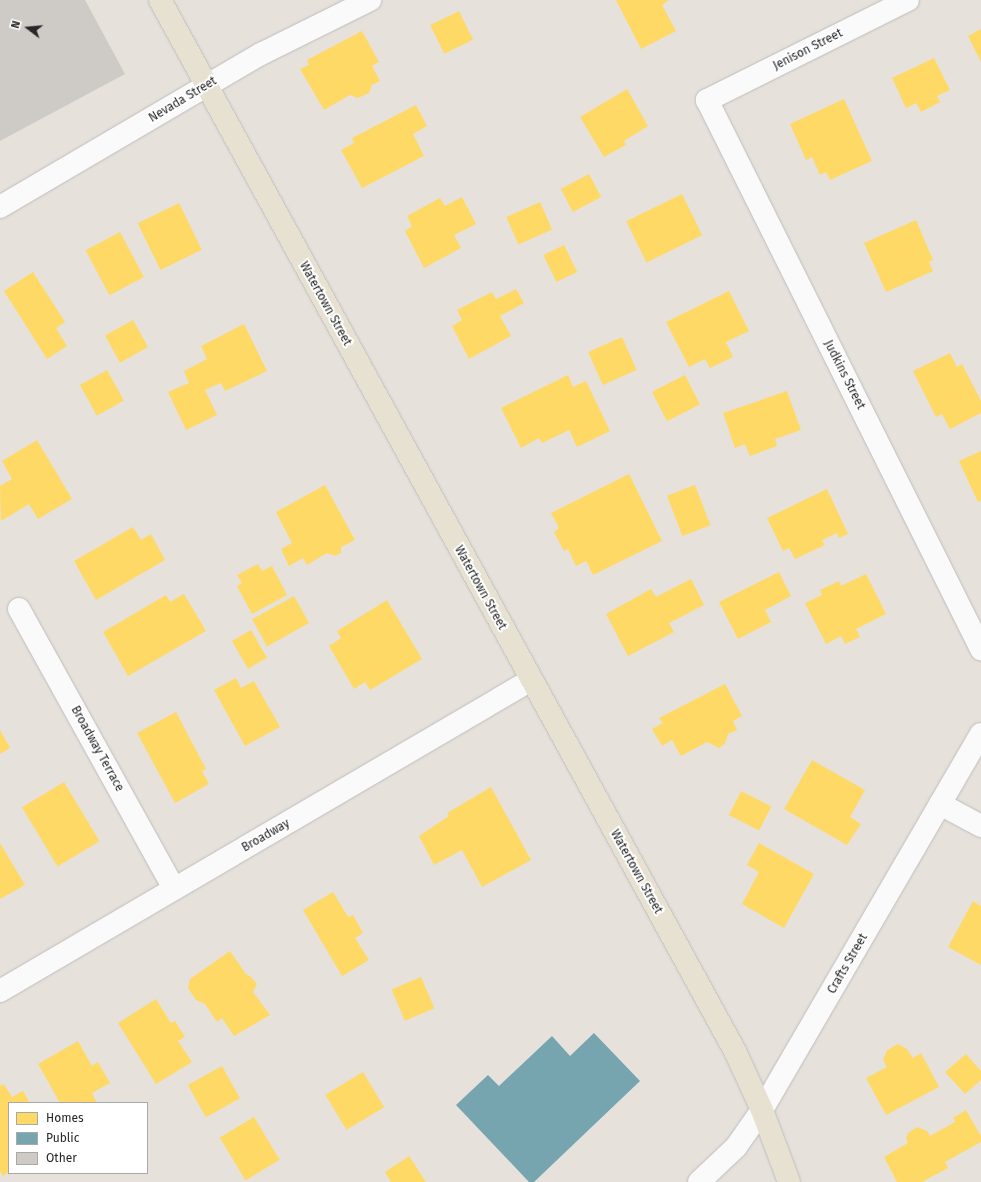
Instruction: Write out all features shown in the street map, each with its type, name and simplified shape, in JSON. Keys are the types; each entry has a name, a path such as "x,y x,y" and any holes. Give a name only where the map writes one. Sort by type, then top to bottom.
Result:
{"main road":[{"name":"Watertown Street","path":"160,0 206,87 735,1051 762,1110 789,1182"}],"street":[{"name":"Nevada Street","path":"0,208 261,54 370,0"},
{"name":"Jenison Street","path":"707,100 908,0"},
{"name":"Judkins Street","path":"707,100 981,649"},
{"name":"Broadway Terrace","path":"19,609 174,889"},
{"name":"Broadway","path":"0,991 531,680"},
{"name":"Crafts Street","path":"699,1182 736,1147 762,1110 981,734"},
{"path":"940,804 981,826"}],"building: Homes":[{"path":"616,0 669,0 662,5 676,31 641,49"},
{"path":"459,11 473,40 444,54 430,25"},
{"path":"981,29 981,62 968,36"},
{"path":"362,31 379,62 372,66 380,81 372,85 369,93 358,98 350,95 324,110 300,69 309,65 307,60"},
{"path":"934,58 950,90 937,96 940,102 921,112 916,103 906,108 892,78"},
{"path":"627,89 648,126 624,141 626,145 604,157 580,117"},
{"path":"844,99 872,161 830,180 826,172 820,175 812,157 806,160 790,124"},
{"path":"416,105 427,126 413,134 424,156 362,188 341,150 354,143 352,138"},
{"path":"589,174 601,197 573,212 561,189"},
{"path":"682,194 702,235 646,263 626,221"},
{"path":"462,197 476,224 454,235 461,248 424,268 405,231 412,226 407,216 440,198 445,206"},
{"path":"540,202 552,229 518,244 506,217"},
{"path":"179,203 202,250 160,270 138,223"},
{"path":"916,220 933,260 929,262 933,271 886,292 864,243"},
{"path":"120,232 144,277 110,295 86,250"},
{"path":"564,245 577,272 556,282 543,255"},
{"path":"33,272 65,322 56,328 67,346 47,359 4,291"},
{"path":"516,289 524,303 500,316 511,336 469,359 452,326 462,320 457,310 492,292 496,299"},
{"path":"729,291 749,331 726,342 733,357 710,368 705,359 689,367 666,322"},
{"path":"133,320 148,347 120,363 105,336"},
{"path":"244,324 267,371 225,391 221,383 205,390 217,415 186,430 168,392 189,383 184,371 207,359 201,346"},
{"path":"622,337 637,370 603,385 588,352"},
{"path":"950,353 957,367 962,364 981,401 981,413 950,429 942,414 936,417 913,371"},
{"path":"107,370 124,401 97,416 80,385"},
{"path":"568,375 573,387 586,381 610,431 577,447 569,430 542,443 539,438 521,448 501,408"},
{"path":"685,375 700,404 667,421 652,392"},
{"path":"787,391 801,430 775,439 777,446 750,456 745,444 735,448 723,413"},
{"path":"37,440 72,499 38,519 29,504 1,521 0,486 12,479 2,461"},
{"path":"981,451 981,501 978,502 959,461"},
{"path":"629,474 662,541 593,575 586,561 576,566 568,549 564,551 554,532 559,528 551,513"},
{"path":"325,485 355,540 341,547 341,553 335,556 327,553 307,565 303,558 289,566 281,549 292,543 276,512"},
{"path":"695,485 710,525 682,536 667,496"},
{"path":"827,489 848,534 839,538 837,533 822,540 825,545 795,559 789,548 783,551 767,518"},
{"path":"133,527 141,540 151,534 165,560 96,600 74,561"},
{"path":"258,564 262,571 272,566 287,595 252,614 237,586 242,583 237,575"},
{"path":"779,572 791,596 765,610 771,622 738,639 719,602"},
{"path":"866,574 886,614 856,629 860,637 845,644 841,636 826,644 805,603 822,595 820,590 839,581 841,586"},
{"path":"691,579 704,605 669,623 674,632 628,656 606,614 651,589 656,597"},
{"path":"184,594 206,631 128,676 103,632 166,595 170,602"},
{"path":"294,596 309,623 267,646 252,619"},
{"path":"387,600 422,659 370,690 365,682 354,689 329,646 341,638 337,631"},
{"path":"251,630 267,658 248,669 232,641"},
{"path":"236,678 241,688 254,681 280,727 245,746 214,690"},
{"path":"725,684 742,716 733,721 737,730 728,734 725,744 719,748 707,742 681,756 672,740 662,746 652,729 663,723 659,718"},
{"path":"176,712 206,769 202,771 209,784 175,803 137,733"},
{"path":"0,730 10,748 0,754"},
{"path":"812,760 865,790 850,817 861,824 847,845 784,809"},
{"path":"64,782 100,841 58,866 22,807"},
{"path":"491,787 531,860 482,887 462,850 434,865 419,836 449,816 447,813"},
{"path":"741,791 771,806 759,830 729,815"},
{"path":"0,843 25,885 0,899"},
{"path":"759,843 814,874 784,928 742,904 759,872 747,865"},
{"path":"333,892 348,917 353,915 363,933 355,938 369,960 342,976 303,910"},
{"path":"973,901 981,906 981,965 948,947"},
{"path":"230,951 246,974 257,984 253,992 270,1015 234,1036 222,1018 217,1022 205,1004 196,1000 188,988 190,979"},
{"path":"421,977 434,1008 405,1021 392,990"},
{"path":"156,999 171,1023 175,1021 185,1037 178,1041 192,1062 156,1084 118,1023"},
{"path":"78,1041 92,1066 98,1062 110,1083 92,1093 96,1102 59,1102 38,1064"},
{"path":"898,1044 907,1049 913,1058 921,1053 939,1087 886,1115 866,1078 887,1067 883,1060 887,1050"},
{"path":"966,1054 981,1071 981,1080 965,1094 945,1072"},
{"path":"222,1066 240,1098 206,1117 188,1085"},
{"path":"363,1072 384,1107 346,1130 325,1095"},
{"path":"4,1084 12,1097 23,1091 29,1102 8,1102 8,1173 3,1176 0,1171 0,1086"},
{"path":"966,1110 981,1136 981,1142 945,1162 948,1168 922,1182 897,1182 884,1157 908,1143 906,1139 908,1133 917,1127 927,1131 930,1136 955,1122 953,1118"},
{"path":"254,1117 280,1160 245,1180 220,1138"},
{"path":"409,1156 426,1182 391,1182 385,1172"}],"building: Public":[{"path":"594,1033 640,1081 534,1182 529,1182 456,1105 488,1075 499,1086 552,1036 570,1056"}],"building: Other":[{"path":"0,0 85,0 125,74 0,141"}]}
